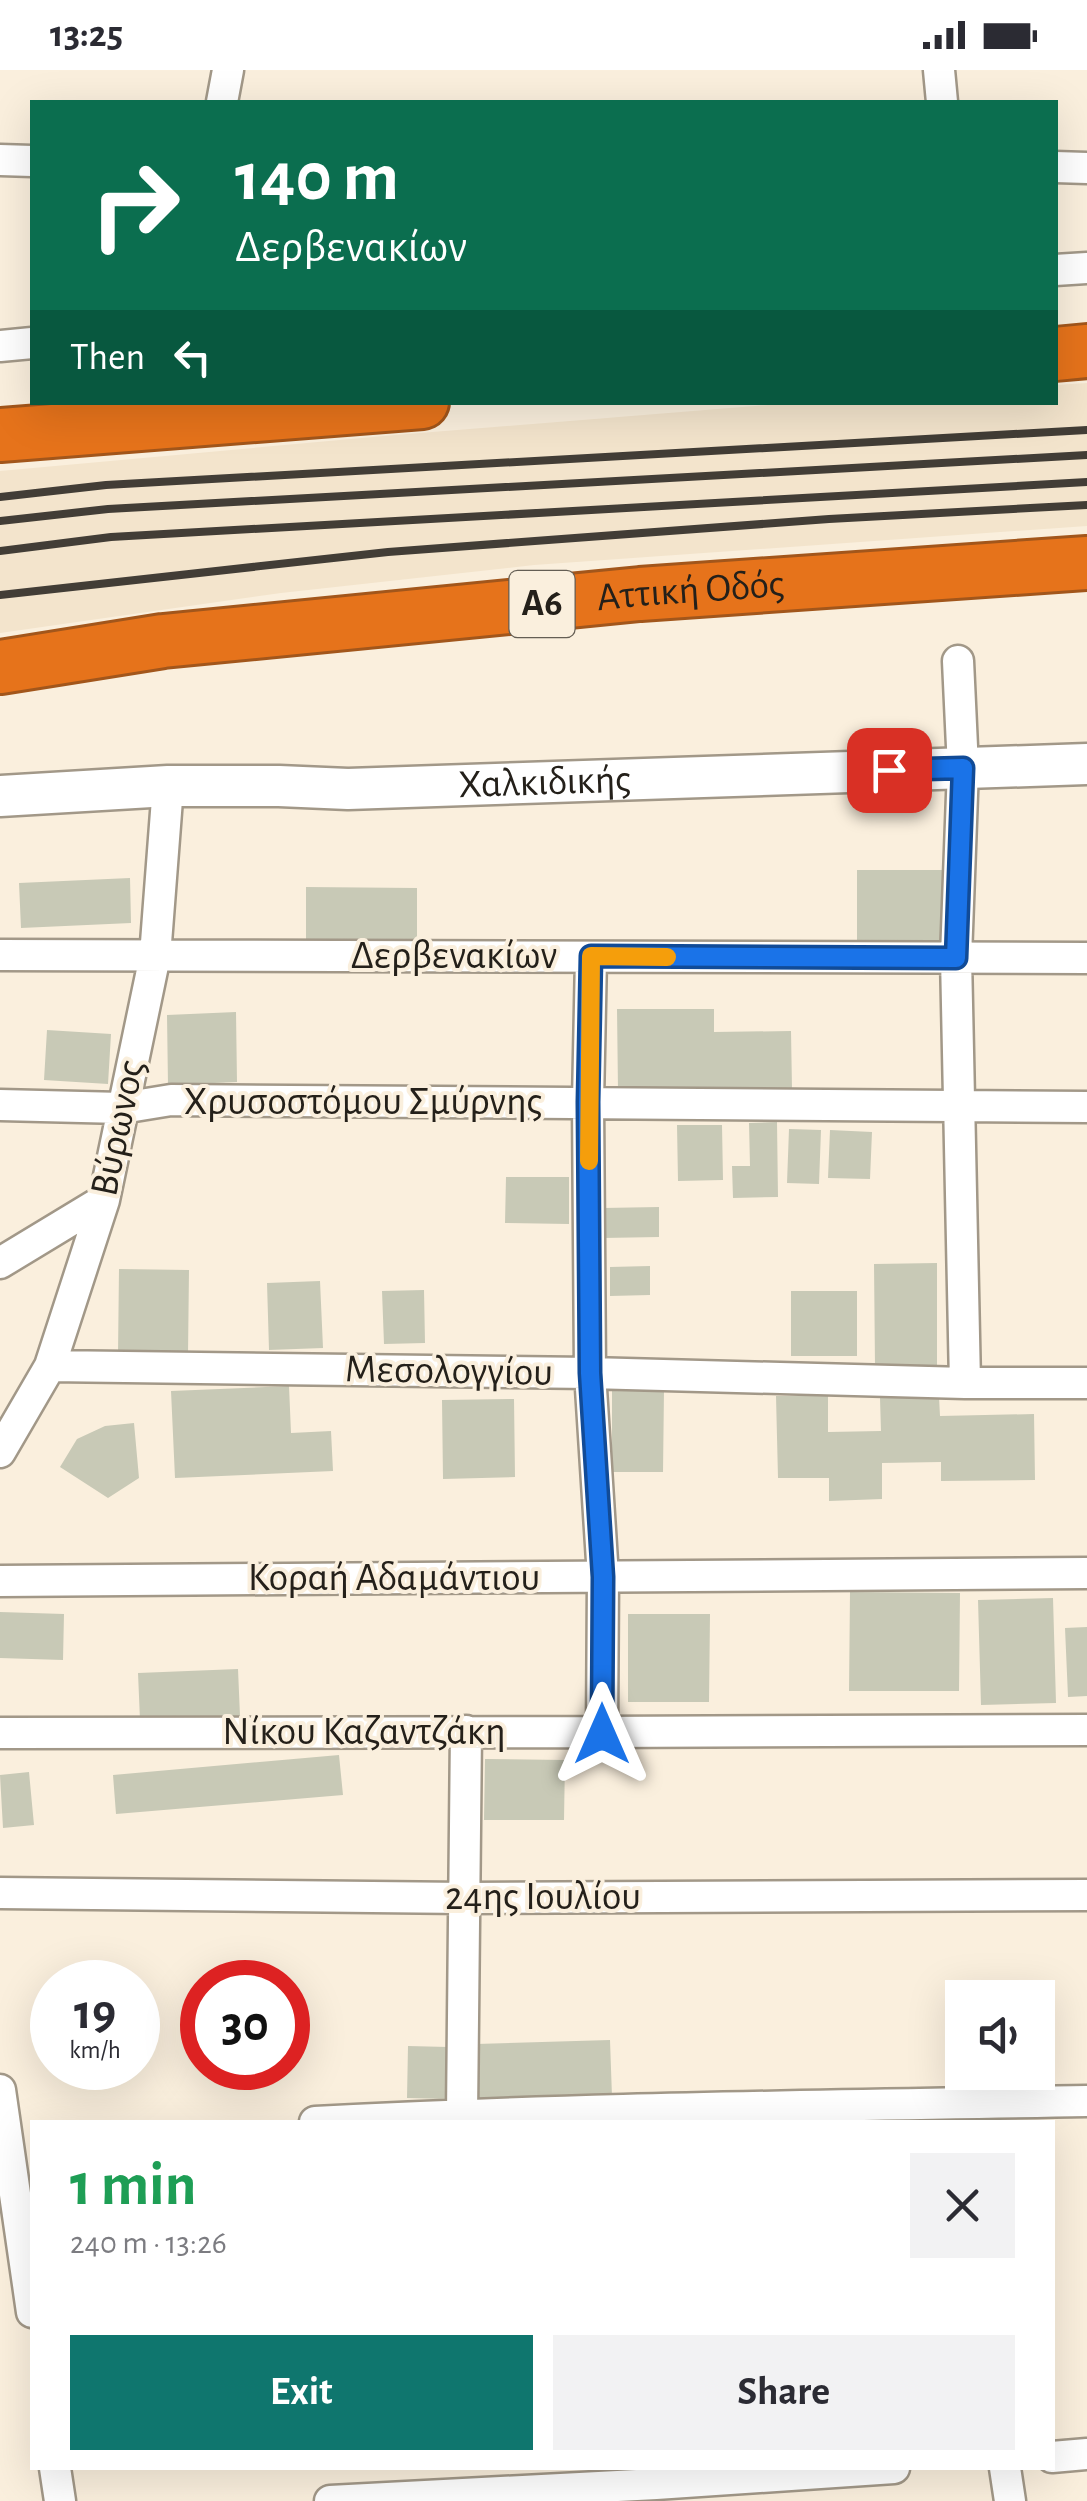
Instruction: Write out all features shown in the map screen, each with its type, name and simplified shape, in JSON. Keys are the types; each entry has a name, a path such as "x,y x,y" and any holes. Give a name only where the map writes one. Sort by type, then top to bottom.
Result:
{"highway":[{"path":"1058,354 1087,351"},
{"path":"0,435 384,405"},
{"name":"Αττική Οδός","path":"0,668 163,641 621,596 1087,564"}],"street":[{"path":"222,100 228,70"},
{"path":"940,70 942,100"},
{"path":"0,160 30,162"},
{"path":"1058,167 1087,168"},
{"path":"1058,270 1087,268"},
{"path":"0,346 30,343"},
{"path":"958,661 963,768 956,958 965,1383"},
{"name":"Χαλκιδικής","path":"0,796 168,786 348,789 1087,764"},
{"name":"Βύρωνος","path":"0,1452 50,1366 104,1200 155,956 168,786"},
{"name":"Δερβενακίων","path":"0,956 1087,958"},
{"path":"591,956 590,1373 603,1577 602,1734"},
{"name":"Χρυσοστόμου Σμύρνης","path":"0,1105 122,1108 171,1100 1087,1107"},
{"path":"0,1263 104,1200"},
{"name":"Μεσολογγίου","path":"50,1366 1087,1383"},
{"name":"Κοραή Αδαμάντιου","path":"0,1581 1087,1573"},
{"name":"Νίκου Καζαντζάκη","path":"0,1734 1087,1730"},
{"path":"462,2114 466,1732"},
{"name":"24ης Ιουλίου","path":"0,1893 466,1898 1087,1895"},
{"path":"0,2090 13,2140 30,2294"},
{"path":"352,2120 462,2114 604,2116 1087,2101"},
{"path":"1055,2456 1087,2454"},
{"path":"56,2470 60,2501"},
{"path":"330,2501 864,2470"},
{"path":"1006,2470 1010,2501"}],"shaded area":[{"path":"1087,383 1087,526 534,565 281,593 0,633 0,471 767,405 1058,405 1058,385"}],"building":[{"path":"857,870 945,870 945,944 857,945"},
{"path":"130,878 131,923 21,928 19,883"},
{"path":"306,887 417,888 417,939 306,939"},
{"path":"617,1009 714,1009 714,1032 791,1031 792,1089 618,1090"},
{"path":"236,1012 237,1082 168,1085 167,1015"},
{"path":"47,1030 111,1034 108,1084 44,1080"},
{"path":"777,1122 778,1197 733,1198 732,1166 750,1166 749,1123"},
{"path":"677,1125 722,1125 723,1180 678,1181"},
{"path":"789,1129 821,1130 819,1184 787,1183"},
{"path":"830,1130 872,1132 870,1179 828,1178"},
{"path":"506,1177 569,1177 569,1224 505,1223"},
{"path":"659,1207 659,1237 603,1238 603,1208"},
{"path":"937,1263 937,1366 875,1366 874,1264"},
{"path":"650,1266 650,1295 610,1296 610,1267"},
{"path":"119,1269 189,1270 188,1354 118,1354"},
{"path":"320,1281 323,1348 269,1350 267,1283"},
{"path":"424,1290 425,1343 384,1344 382,1291"},
{"path":"791,1291 857,1291 857,1356 791,1356"},
{"path":"289,1386 291,1433 331,1431 333,1471 175,1478 171,1391"},
{"path":"612,1390 664,1390 663,1472 612,1472"},
{"path":"776,1396 828,1396 828,1432 881,1431 880,1398 939,1397 940,1416 1034,1414 1035,1480 941,1481 941,1462 882,1463 882,1499 829,1501 829,1478 778,1478"},
{"path":"514,1399 515,1477 443,1479 442,1400"},
{"path":"134,1423 139,1478 108,1498 60,1467 77,1439 105,1426"},
{"path":"850,1592 960,1593 959,1691 849,1691"},
{"path":"1053,1598 1056,1703 981,1705 978,1600"},
{"path":"0,1612 64,1614 63,1660 0,1658"},
{"path":"628,1614 710,1614 709,1702 628,1702"},
{"path":"1087,1627 1087,1696 1068,1697 1065,1628"},
{"path":"238,1669 240,1716 140,1720 138,1673"},
{"path":"339,1755 343,1795 116,1814 113,1775"},
{"path":"485,1759 565,1760 564,1820 484,1820"},
{"path":"29,1772 34,1825 3,1828 0,1775"},
{"path":"610,2040 612,2097 477,2101 476,2044"},
{"path":"408,2046 448,2047 447,2099 407,2098"}],"railway":[{"path":"0,497 106,485 1087,430"},
{"path":"0,521 108,509 1087,455"},
{"path":"0,551 111,537 1087,482"},
{"path":"0,595 388,552 829,519 1087,505"}],"slow traffic":[{"path":"589,1161 591,956 667,957"}],"route":[{"path":"602,1734 603,1577 590,1373 591,956 956,958 963,768 889,770"}]}
